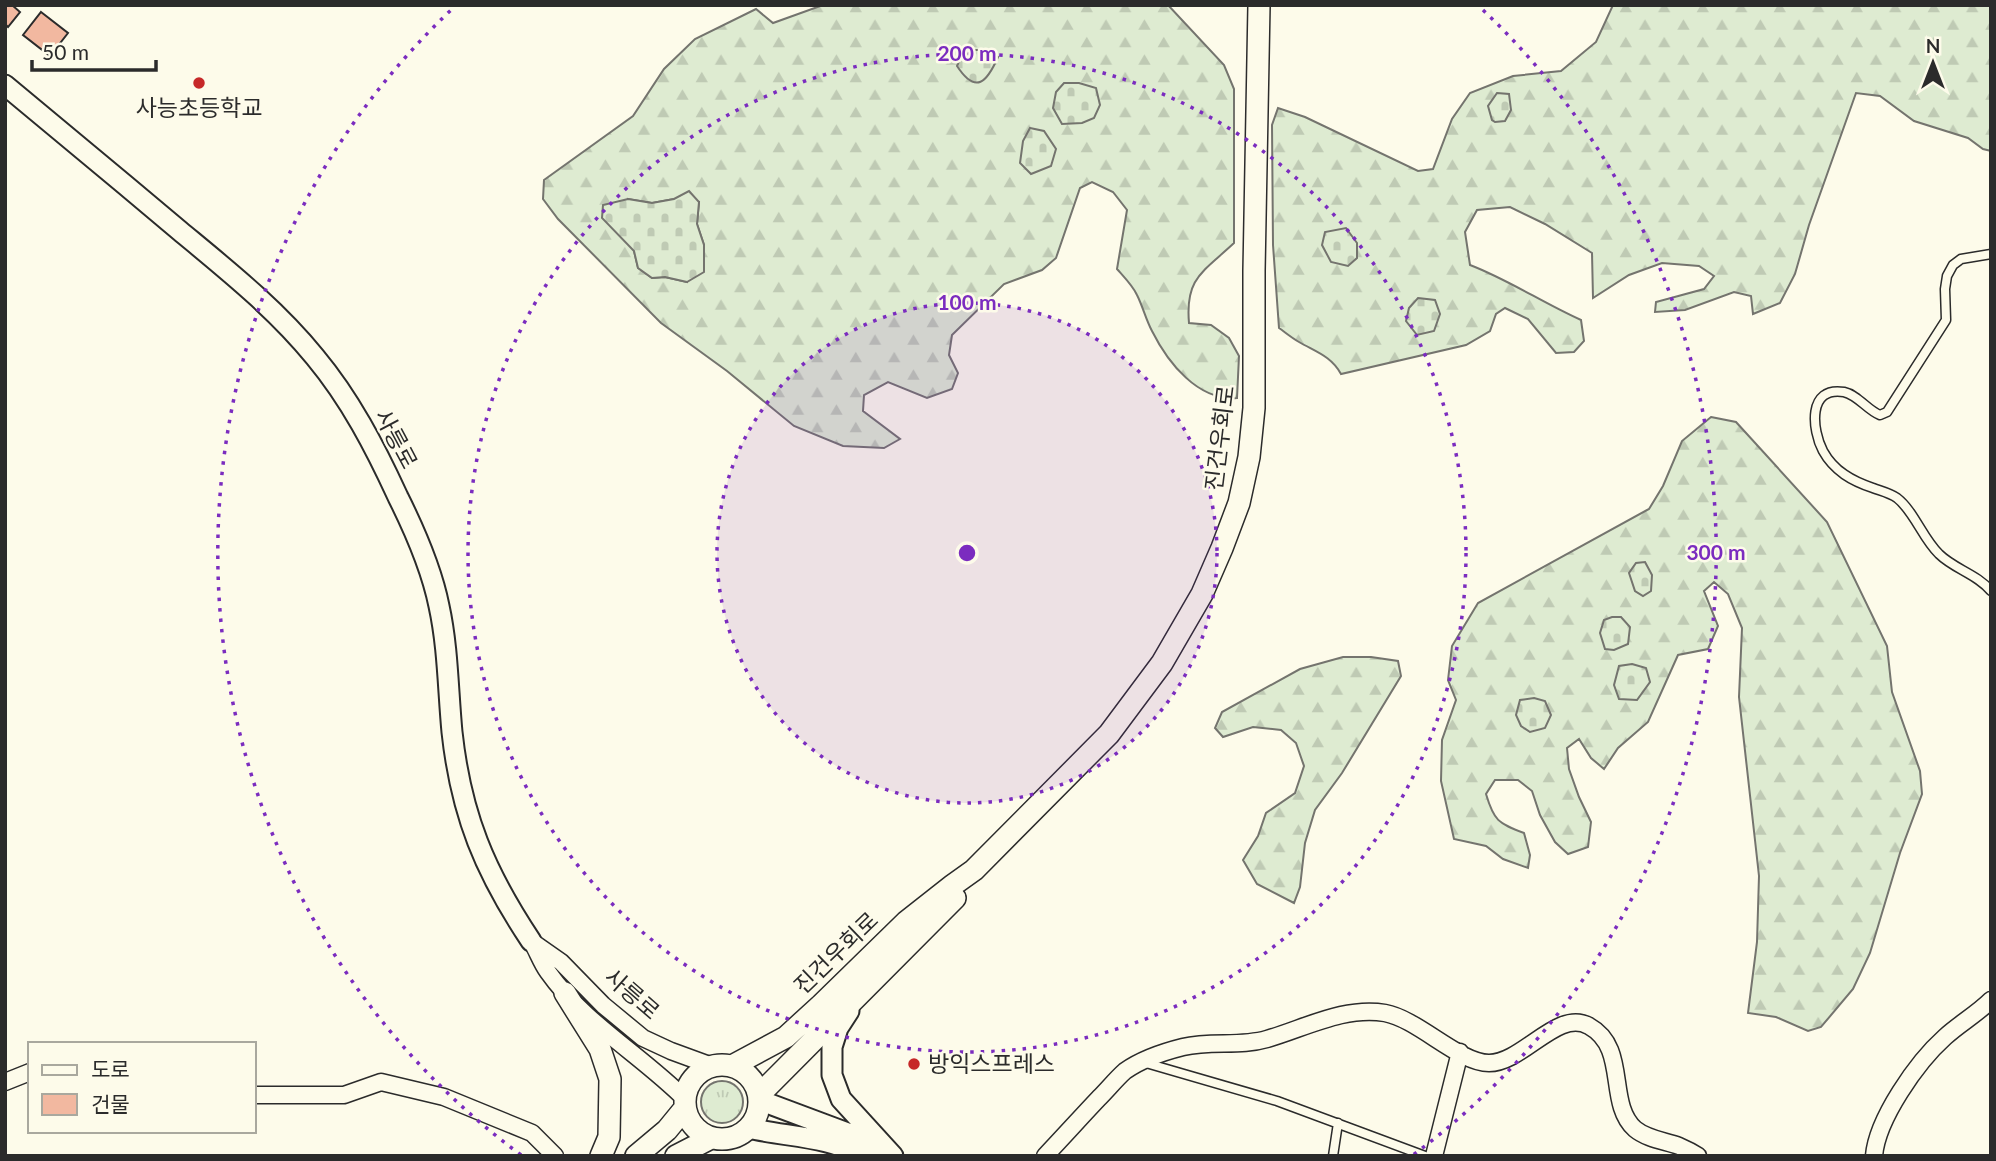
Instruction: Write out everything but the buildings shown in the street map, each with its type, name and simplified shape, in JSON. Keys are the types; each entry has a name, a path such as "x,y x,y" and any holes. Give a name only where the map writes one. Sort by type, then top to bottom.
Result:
{"main road":[{"name":"진건우회로","path":"722,1066 786,1037 906,922 974,870 1109,734 1162,663 1202,594 1239,503 1249,457 1254,408 1259,5"},
{"name":"진건우회로","path":"759,1098 963,889 974,870"},
{"path":"565,993 600,1049 610,1079 609,1137 601,1156"},
{"path":"636,1156 667,1130 685,1104 690,1082 699,1072 722,1066 739,1069 750,1077 759,1098 757,1116 749,1128 738,1136 725,1139 711,1138 698,1132 689,1121 685,1104"},
{"path":"676,1156 711,1138"}],"street":[{"name":"사릉로","path":"5,85 234,276 281,319 316,358 345,399 372,441 405,511 439,605 458,775 468,816 484,860 502,897 547,970 565,993 668,1082 685,1104"},
{"name":"사릉로","path":"531,941 561,962 642,1038 671,1051 722,1066"},
{"path":"863,990 838,1028 832,1047 832,1075 841,1098 892,1156"},
{"path":"1874,1156 1877,1136 1883,1122 1917,1067 1947,1034 1991,1000"},
{"path":"1045,1156 1124,1072 1141,1061 1185,1046 1252,1043 1330,1019 1367,1011 1401,1018 1460,1052 1485,1063 1508,1058 1563,1024 1575,1021 1586,1024 1606,1041 1628,1120 1648,1136 1698,1156"},
{"path":"1434,1156 1460,1052"},
{"path":"5,1083 28,1073"},
{"path":"256,1096 344,1096 381,1082 444,1097 532,1133 555,1156"},
{"path":"759,1098 850,1134 886,1156"},
{"path":"749,1128 811,1139 853,1151 861,1156"}],"lane":[{"path":"1991,254 1961,259 1953,265 1947,276 1945,289 1947,320 1887,412 1880,415 1872,412 1855,397 1844,392 1825,395 1818,402 1814,415 1818,440 1835,468 1847,477 1901,501 1937,553 1991,591"},
{"path":"1141,1061 1277,1101 1425,1156"},
{"path":"1333,1156 1338,1123"}],"green space":[{"path":"823,5 1168,5 1224,65 1234,89 1234,243 1198,277 1190,296 1189,323 1211,325 1229,338 1239,356 1237,398 1223,397 1197,387 1167,355 1150,327 1135,292 1117,269 1127,210 1113,192 1092,182 1080,188 1056,258 1042,270 1004,284 952,335 949,355 958,373 952,389 927,398 888,382 864,395 863,411 900,439 884,448 843,446 794,426 727,371 661,323 558,219 543,199 544,180 633,116 664,69 695,39 756,9 773,23","holes":["628,199 652,203 674,199 699,202 697,224 704,245 687,282 665,277 652,278 638,268"]},
{"path":"1613,5 1991,5 1991,151 1983,149 1968,138 1914,121 1880,96 1856,93 1809,225 1795,274 1780,303 1753,314 1751,296 1734,292 1685,310 1655,312 1656,302 1704,289 1714,276 1699,266 1662,263 1629,275 1593,298 1592,253 1545,224 1510,207 1477,210 1465,232 1470,265 1581,320 1584,341 1574,352 1556,353 1528,319 1505,308 1496,314 1490,331 1466,345 1341,374 1328,359 1279,328 1273,245 1272,125 1278,108 1305,117 1418,171 1433,169 1452,119 1470,93 1513,76 1561,71 1596,42"},
{"path":"975,50 990,50 998,57 990,73 980,82 970,80 957,66 961,57"},
{"path":"1064,83 1079,83 1096,88 1100,105 1094,118 1082,123 1062,124 1053,108 1056,92"},
{"path":"1497,93 1509,94 1511,110 1505,121 1492,120 1488,106"},
{"path":"1030,128 1044,131 1056,149 1051,166 1031,174 1020,163 1023,141"},
{"path":"689,191 699,202 697,224 704,245 704,272 687,282 665,277 652,278 638,268 634,251 602,218 603,205 628,199 652,203 674,199"},
{"path":"1346,228 1357,243 1357,258 1348,266 1331,262 1322,245 1325,232"},
{"path":"1418,298 1435,300 1440,314 1434,331 1417,335 1406,321 1409,308"},
{"path":"1711,417 1736,422 1827,522 1887,646 1892,692 1920,771 1922,794 1900,853 1870,953 1853,989 1821,1027 1808,1031 1776,1017 1748,1013 1757,942 1759,876 1739,697 1742,628 1728,594 1714,582 1704,591 1718,626 1708,649 1678,655 1648,722 1618,748 1604,769 1591,758 1579,739 1567,748 1569,769 1591,822 1588,847 1568,854 1555,842 1540,815 1532,791 1518,780 1495,780 1486,794 1498,820 1524,833 1530,855 1528,868 1503,859 1486,846 1454,839 1441,781 1442,740 1456,700 1448,680 1452,646 1478,603 1649,509 1663,486 1682,441"},
{"path":"1645,562 1652,575 1651,591 1643,596 1635,591 1629,573 1636,563"},
{"path":"1621,617 1630,627 1628,644 1614,650 1605,649 1600,633 1604,620"},
{"path":"1343,657 1398,661 1401,676 1342,773 1315,810 1305,843 1300,887 1294,903 1257,884 1243,860 1258,836 1266,813 1295,793 1304,766 1296,743 1281,730 1253,727 1223,737 1215,728 1222,712 1300,669"},
{"path":"1632,664 1646,668 1650,682 1637,700 1619,699 1614,685 1619,666"},
{"path":"1534,698 1545,701 1551,715 1545,728 1530,732 1521,726 1516,715 1520,700"},
{"path":"722,1081 737,1087 743,1102 737,1117 722,1123 707,1117 701,1102 707,1087"}],"place":[{"name":"사능초등학교","path":"199,83"},
{"name":"방익스프레스","path":"914,1064"}]}
